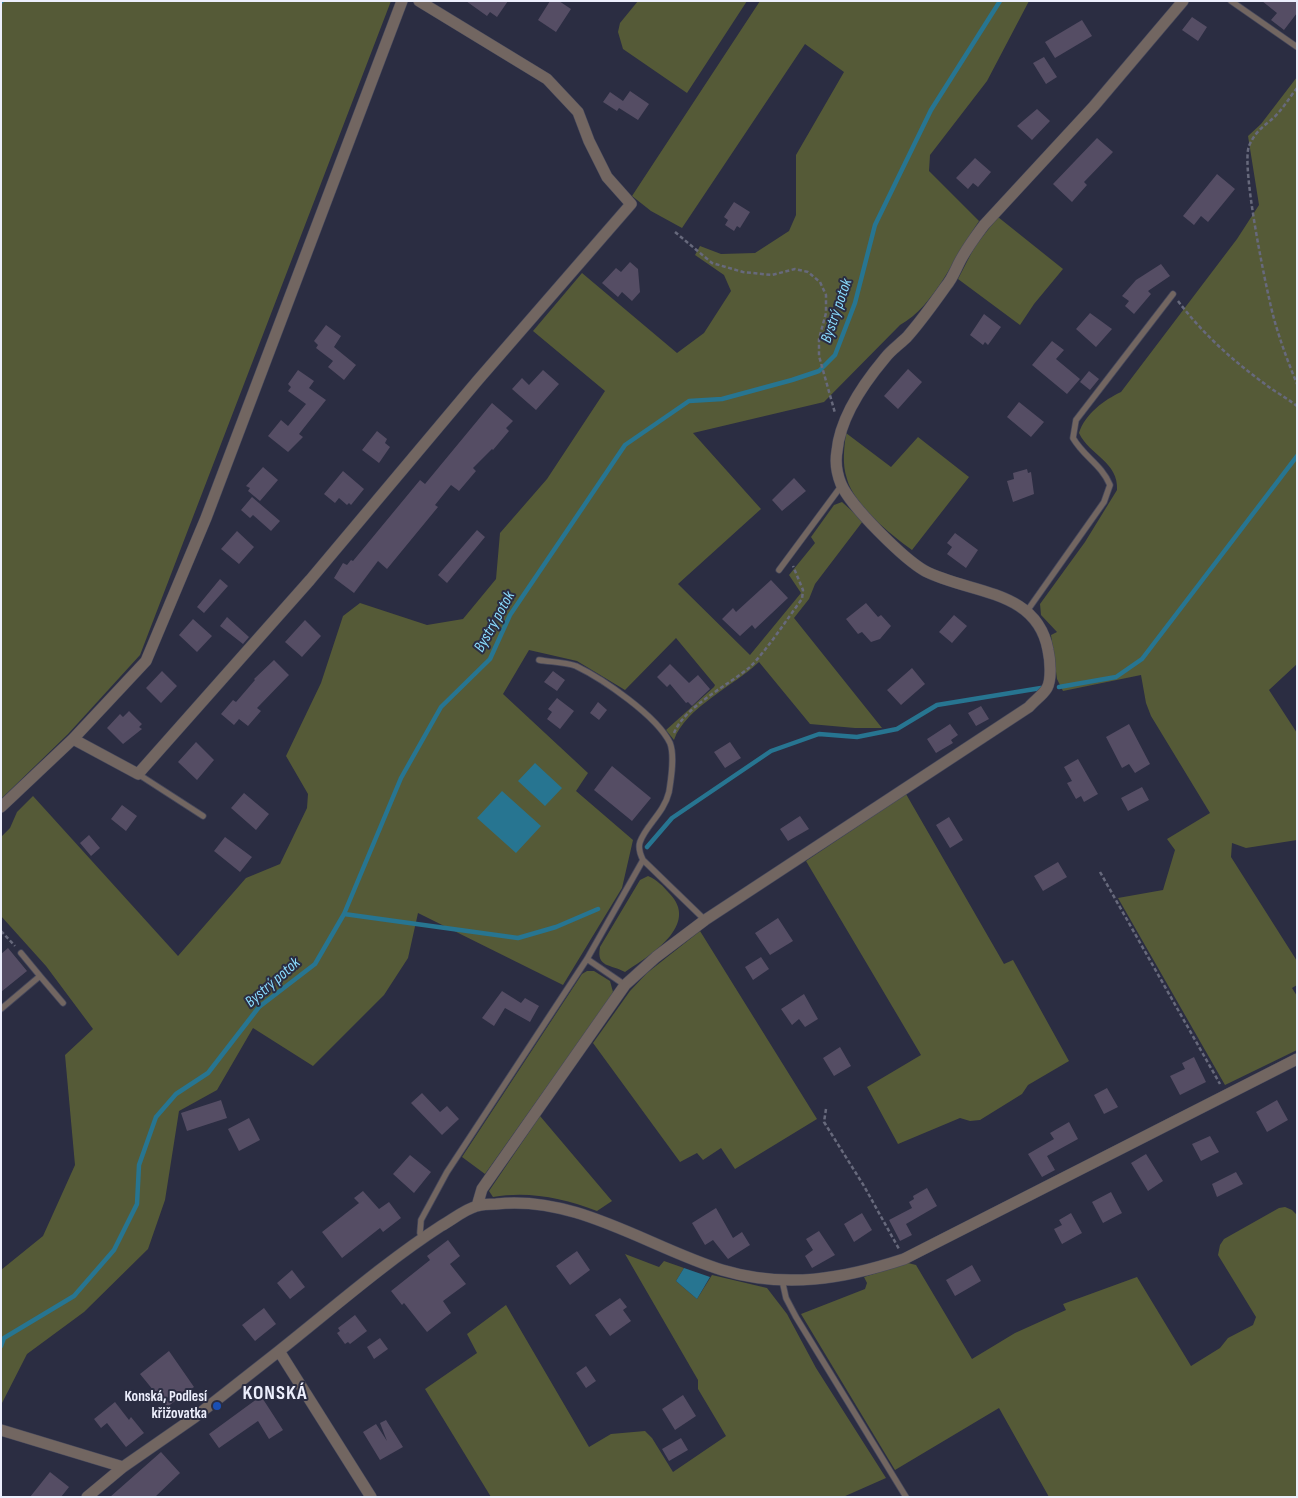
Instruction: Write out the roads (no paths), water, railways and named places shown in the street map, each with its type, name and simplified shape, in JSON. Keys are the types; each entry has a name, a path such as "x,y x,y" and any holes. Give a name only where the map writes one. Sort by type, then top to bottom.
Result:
{"street":[{"path":"1,807 73,740 146,661 213,501 402,1"},
{"path":"73,740 138,774 310,580 478,380 630,204 607,177 589,141 578,112 547,79 419,1"},
{"path":"477,1206 482,1189 625,985 656,957 705,920 1029,707 1048,687 1049,658 1046,637 1039,624 1026,612 1004,597 938,576 910,561 857,506 842,485 837,470 836,452 845,419 872,375 885,357 906,337 949,284 968,246 984,225 1094,106 1183,1"},
{"path":"87,1497 123,1467 195,1417 422,1238 477,1206 526,1202 556,1208 598,1220 723,1270 782,1280 813,1281 842,1276 904,1259 1297,1059"},
{"path":"279,1351 371,1497"},
{"path":"1,1430 123,1467"}],"lane":[{"path":"1231,1 1297,47"},
{"path":"1026,612 1104,502 1110,485 1104,471 1080,450 1073,438 1076,420 1173,294"},
{"path":"779,570 842,485"},
{"path":"538,660 574,666 596,678 635,705 660,730 670,744 672,766 669,791 654,822 640,842 639,851 643,860 705,920"},
{"path":"138,774 203,816"},
{"path":"422,1238 420,1233 421,1220 447,1172 586,960 643,860"},
{"path":"21,953 63,1003"},
{"path":"586,960 625,985"},
{"path":"1,1009 40,976"},
{"path":"782,1280 786,1298 796,1317 906,1497"}],"water":[{"path":"535,763 562,788 545,806 518,781"},
{"path":"502,791 541,826 516,853 477,818"},
{"path":"684,1268 710,1277 697,1299 676,1281"}],"waterway":[{"name":"Bystrý potok","path":"1,1346 4,1338 74,1296 114,1250 137,1204 139,1165 156,1117 176,1094 208,1073 259,1007 315,964 344,914 401,778 441,707 490,659 510,615 625,445 689,401 722,399 792,380 819,371 835,355 855,303 875,225 931,110 1000,1"},
{"path":"1059,687 1116,677 1142,659 1297,456"},
{"path":"647,847 672,818 771,751 819,734 857,737 897,729 937,705 1041,688"},
{"path":"344,914 518,938 556,927 598,909"}],"place":[{"name":"Konská, Podlesí křižovatka","path":"217,1406"}],"district":[{"name":"KONSKÁ","path":"275,1394"}]}
